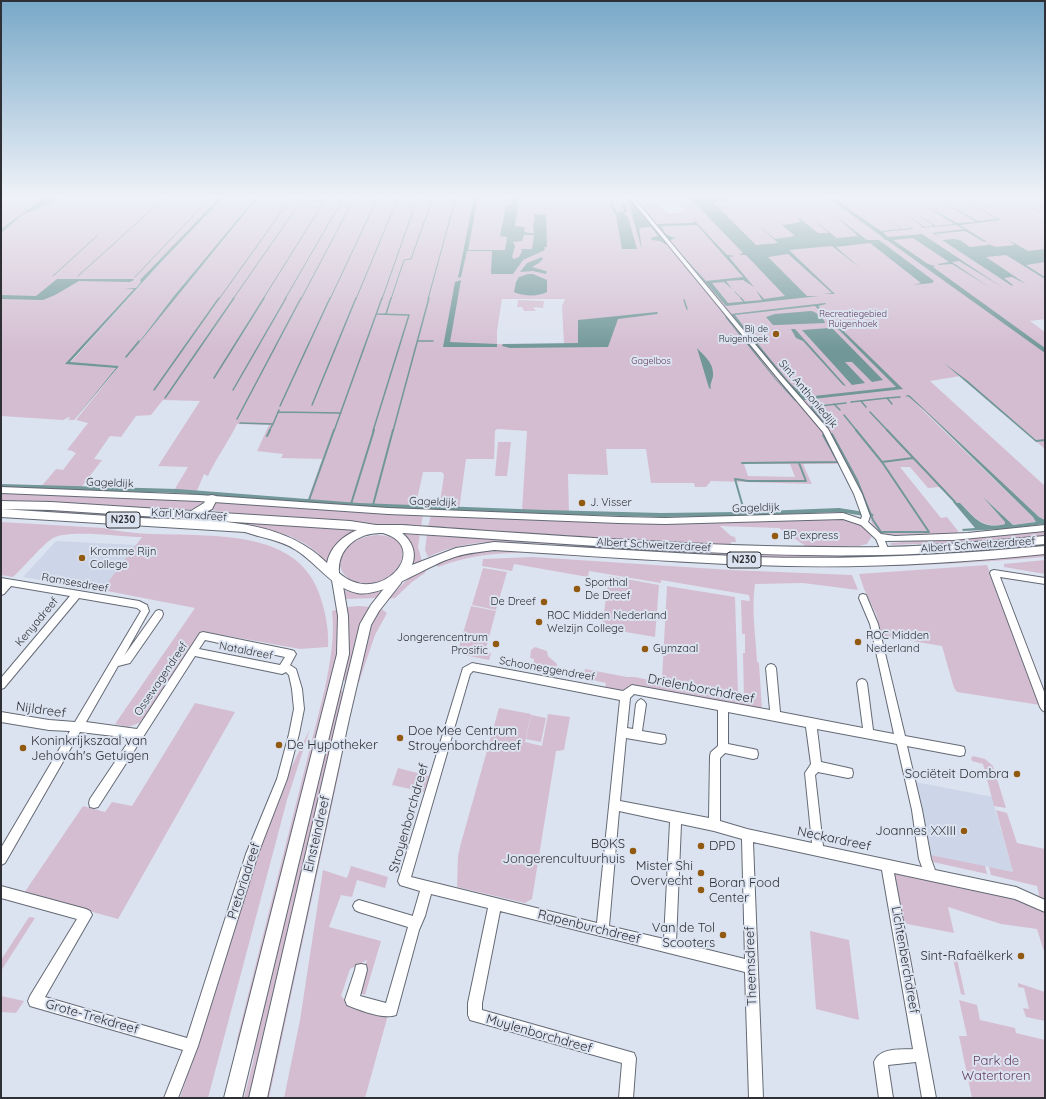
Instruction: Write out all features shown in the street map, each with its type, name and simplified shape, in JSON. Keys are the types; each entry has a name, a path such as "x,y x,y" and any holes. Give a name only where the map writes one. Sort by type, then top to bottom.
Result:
{"highway":[{"path":"192,516 210,502"},
{"path":"210,502 210,512 217,517"},
{"name":"Karl Marxdreef","path":"1,505 51,506 350,525 380,529"},
{"name":"Karl Marxdreef","path":"1,513 245,528 283,537 300,546 311,554 335,578"},
{"name":"N230","path":"380,529 400,537 407,546 409,559 399,578 381,586 365,589 353,587 335,578 333,559 339,548 353,536 380,529"},
{"name":"Albert Schweitzerdreef","path":"380,529 402,529 635,545 755,550 885,551 978,546 1045,540"},
{"name":"Albert Schweitzerdreef","path":"399,578 446,554 468,548 494,546 755,561 816,562 890,561 985,556 1045,550"}],"main road":[{"name":"Einsteindreef","path":"233,1098 329,707 344,654 343,616 335,578"},
{"name":"Einsteindreef","path":"258,1098 365,630 375,608 399,578"}],"street":[{"name":"Sint Anthoniedijk","path":"673,248 826,431 858,494 866,516 864,523"},
{"name":"Gageldijk","path":"1,490 388,511 555,518 665,521 833,515 844,516 864,523"},
{"path":"864,523 879,537 885,551"},
{"path":"879,537 957,536 1045,528"},
{"path":"1045,581 994,573 1045,707"},
{"name":"Ramsesdreef","path":"1,581 139,605 144,608 145,611 115,662"},
{"path":"1,592 10,582"},
{"name":"Kenyadreef","path":"1,685 77,594"},
{"path":"863,598 874,624 917,810 924,859 931,874"},
{"path":"1,859 115,662 127,660 159,614"},
{"name":"Ossewagendreef","path":"94,803 203,636"},
{"name":"Nataldreef","path":"193,652 282,670 292,654 203,636"},
{"name":"Pretoriadreef","path":"171,1098 191,1046 252,854 282,778 294,734 299,709 298,689 293,672 285,667"},
{"name":"Schooneggendreef","path":"466,671 472,668 625,696"},
{"path":"772,668 774,716"},
{"name":"Stroyenborchdreef","path":"427,887 404,881 466,671"},
{"path":"862,683 870,734"},
{"name":"Drielenborchdreef","path":"625,696 632,689 960,751"},
{"path":"602,931 625,696"},
{"path":"637,734 641,704"},
{"path":"714,825 715,756 723,748 723,706"},
{"name":"Nijldreef","path":"1,717 78,728"},
{"path":"811,723 816,766 810,773 818,849"},
{"name":"Ossewagendreef","path":"78,728 97,728 138,734"},
{"path":"622,732 661,738"},
{"path":"723,748 753,754"},
{"path":"816,766 848,772"},
{"name":"Neckardreef","path":"614,805 714,825 747,835 818,849 1016,893 1045,906"},
{"path":"670,946 676,818"},
{"name":"Theemsdreef","path":"747,835 756,1098"},
{"name":"Lichtenberchdreef","path":"887,865 929,1098"},
{"path":"361,970 352,1000 381,1009 391,1010 413,929 419,916 427,887"},
{"name":"Rapenburchdreef","path":"427,887 751,967"},
{"name":"Grote-Trekdreef","path":"1,892 86,915 35,1001 191,1046"},
{"name":"Muylenborchdreef","path":"495,903 475,1003 475,1016 628,1058 626,1098"},
{"path":"359,906 416,923"},
{"path":"886,1098 881,1062 886,1058 921,1055"}],"shaded area":[{"path":"171,248 174,248 70,362 119,366 74,420 116,368 65,364 134,289 125,288 136,288 141,282 140,280"},
{"path":"214,248 216,248 130,354 174,296"},
{"path":"464,248 468,248 468,250 505,250 505,248 514,248 512,257 514,259 519,257 522,251 521,249 544,248 545,250 523,260 513,274 491,274 492,251 467,251 461,277 458,278"},
{"path":"622,248 637,249 622,249"},
{"path":"676,248 706,281 743,277 718,248 721,248 727,255 735,256 729,257 754,287 743,280 726,281 732,289 724,282 712,283 728,303 762,300 756,290 764,299 785,296 746,255 739,255 743,253 738,248 807,248 789,250 835,294 823,294 832,293 788,254 768,257 807,296 819,296 726,306"},
{"path":"835,248 837,248 860,268"},
{"path":"877,248 890,248 934,281 932,283 913,285 921,283"},
{"path":"899,248 905,248 928,264 935,266 933,267 1045,348 1045,353"},
{"path":"928,248 944,248 1002,287 959,261 952,262 989,287 952,264 938,264 949,262"},
{"path":"955,248 1023,248 1028,251 1045,249 1045,262 1026,265 1045,277 1045,279 1006,255 986,257 1026,284 1012,277 1004,278 1013,285 1012,286"},
{"path":"542,257 543,259 539,263 532,267 546,271 546,274 533,271 520,272 527,263"},
{"path":"533,274 547,280 547,292 539,295 530,295 514,292 516,282 519,277"},
{"path":"57,279 134,280 130,282 79,281 43,300 1,299 1,295 36,296"},
{"path":"461,280 450,342 497,344 497,347 443,347 455,282"},
{"path":"826,304 818,306 903,389 804,400 792,389 754,342 770,341 758,344 789,382 805,397 896,387 815,306 735,315 751,336 769,336 750,338 731,314"},
{"path":"811,311 820,316 825,323 773,325 766,317 775,314"},
{"path":"657,312 657,314 618,319 608,347 510,348 502,346 503,344 578,343 578,320"},
{"path":"725,317 727,317 776,379 797,401 795,401 775,379"},
{"path":"791,329 795,329 846,386 843,385 803,341 796,338"},
{"path":"833,329 883,380 872,382 852,362 845,362 865,383 852,385 802,330"},
{"path":"697,348 707,359 713,369 711,389 709,388"},
{"path":"944,363 968,381 1036,440 1045,439 1045,441 1036,442"},
{"path":"909,395 1039,517 1045,520 1045,524 1005,529 963,531 962,529 975,528 953,502 960,503 975,518 985,524 1005,524 1005,522 983,497 1013,525 1036,522 1033,517 925,411 909,397 905,396"},
{"path":"56,541 137,545 102,590 23,577"},
{"name":"Joannes XXIII","path":"915,782 993,797 993,802 1013,872 931,855"}],"green space":[{"path":"1,248 173,248 136,288 133,288 135,289 66,364 117,368 74,420 67,420 70,419 69,417 63,420 1,416"},
{"name":"Gagelbos","path":"174,248 214,248 174,296 135,347 216,248 672,248 823,429 842,464 803,464 812,484 711,481 706,487 695,487 694,483 651,483 646,449 606,449 608,475 568,474 569,513 522,511 527,431 497,429 495,431 494,459 466,459 459,510 484,511 436,511 437,509 455,510 439,509 444,475 441,472 423,472 415,509 307,502 322,459 281,458 283,454 257,451 269,425 237,424 208,476 204,474 196,493 173,492 188,467 158,466 200,401 163,400 151,415 136,416 121,437 110,436 94,459 102,460 80,489 40,488 56,469 63,470 76,453 67,450 88,423 76,420 119,366 70,363","holes":["502,299 565,299 562,306 564,344 497,344 497,331","744,464 790,464 795,477 748,476"]},
{"name":"Recreatiegebied Ruigenhoek","path":"677,248 1045,248 1045,319 1030,321 1045,332 1045,449 960,376 930,381 1045,486 1045,520 1039,517 909,397 1033,517 1036,522 1013,525 984,498 1005,522 1005,524 997,525 985,524 975,518 960,503 955,502 939,487 928,488 910,467 900,467 941,518 947,517 958,531 957,534 887,536 879,534 874,528 852,475 828,430 703,281 706,281"},
{"path":"518,300 544,301 543,308 533,307 536,311 524,311 522,307 517,307"},
{"path":"498,442 511,442 507,476 495,476"},
{"path":"1,493 203,500 206,503 192,512 1,502"},
{"path":"216,501 423,515 421,527 254,516 211,510 211,505"},
{"path":"1,507 356,529 334,546 327,562 320,555 297,539 261,528 1,511"},
{"path":"431,515 537,520 840,518 854,521 867,528 872,536 867,544 859,546 807,547 779,528 720,526 731,536 735,537 736,542 731,542 731,546 600,539 428,527"},
{"path":"1,522 104,528 132,533 229,537 260,543 287,554 308,573 322,602 328,629 328,647 300,649 201,631 142,722 128,727 115,724 195,608 102,590 142,537 96,534 61,535 49,541 13,577 1,575"},
{"path":"1045,531 1045,536 994,541 891,545 890,543"},
{"path":"401,532 420,533 418,547 422,561 414,566 412,566 414,556 413,547 405,535"},
{"path":"427,534 761,553 1045,542 1045,546 909,555 773,557 499,542 463,545 428,557 425,550"},
{"path":"377,535 393,538 401,546 403,555 400,566 392,575 381,582 368,584 350,580 341,570 340,565 343,552 352,543 358,540"},
{"path":"493,549 733,562 1045,553 1045,557 920,565 795,567 632,560 522,553 474,557 438,567 437,565 432,567 430,565 447,558"},
{"path":"533,557 730,570 852,575 858,590 803,583 755,584 753,604 754,624 757,662 759,663 762,709 629,687 621,691 605,689 606,683 584,678 585,669 627,677 635,677 744,700 743,653 745,653 745,634 742,634 741,600 750,601 749,595 661,580 661,583 589,571 588,577 514,564 512,571 482,566 483,559"},
{"path":"1045,560 1045,574 1004,567 1004,564"},
{"path":"987,565 1040,705 957,692 954,688 942,646 882,636 876,614 864,589 859,574"},
{"path":"483,568 507,572 496,610 472,605"},
{"path":"426,569 425,573 412,582 395,598 387,599 409,578"},
{"path":"609,576 659,585 655,637 602,628"},
{"path":"667,586 735,597 738,693 662,679"},
{"path":"342,590 361,594 383,591 377,598 345,599"},
{"path":"471,606 496,611 485,652 491,653 489,660 464,655 466,648 459,647"},
{"path":"347,607 372,607 346,684 343,678 349,651"},
{"path":"380,608 387,613 375,635 359,682 355,682 371,624"},
{"path":"338,609 339,641 332,677 241,1049 236,1043 325,688 332,640 332,611"},
{"path":"535,647 547,651 548,656 557,664 556,670 533,666 534,659 530,658 531,650"},
{"path":"337,688 344,692 251,1098 244,1098 253,1062 262,1001"},
{"path":"195,703 235,712 118,919 24,893 83,806 105,812 112,802 132,806"},
{"path":"499,708 531,714 525,742 542,746 548,714 570,717 564,750 556,751 532,899 525,903 457,887 458,856 461,843"},
{"path":"531,715 546,718 541,742 526,739"},
{"path":"310,729 287,800 208,1098 180,1098 231,935 248,886 252,867 288,774"},
{"path":"973,756 985,759 993,766 1006,808 994,806 983,764 972,761 971,758"},
{"path":"342,758 269,1098 263,1098 332,786"},
{"path":"398,768 429,776 424,792 392,785"},
{"path":"996,810 1007,813 1017,843 1045,849 1045,955 1037,929 1001,924 948,907 954,933 902,923 892,871 999,894 1017,900 1034,900 1039,895 1037,886 991,875 989,867 1013,872"},
{"path":"931,855 985,866 987,874 933,862"},
{"path":"351,866 388,877 385,888 357,880 352,897 341,895 329,927 381,941 365,995 357,992 367,960 350,969 341,996 347,1002 388,1015 365,1098 284,1098 300,1020 323,870 347,878"},
{"path":"29,917 35,918 1,971 1,960"},
{"path":"810,931 849,940 859,1020 816,1009"},
{"path":"951,950 955,950 965,995 961,994"},
{"path":"1018,983 1045,992 1045,1021 1026,1017 1023,1008 1029,1009 1024,988 1018,987"},
{"path":"1,996 24,1001 16,1013 1,1012"},
{"name":"Park de Watertoren","path":"959,1000 977,1005 980,1020 1015,1028 1016,1033 1045,1040 1045,1098 972,1098 959,1036 967,1036"}],"waterway":[{"path":"53,276 83,248"},
{"path":"78,276 109,248"},
{"path":"135,277 162,248"},
{"path":"219,299 255,248"},
{"path":"233,299 268,248"},
{"path":"263,299 295,248"},
{"path":"285,299 314,248"},
{"path":"301,299 328,248"},
{"path":"330,299 354,248"},
{"path":"356,299 377,248"},
{"path":"382,299 400,248"},
{"path":"391,299 404,260 411,259 415,248"},
{"path":"428,299 442,248"},
{"path":"735,292 741,298"},
{"path":"154,390 219,298"},
{"path":"165,398 234,298"},
{"path":"214,378 264,298"},
{"path":"233,390 286,298"},
{"path":"237,419 301,298"},
{"path":"280,406 330,298"},
{"path":"312,405 356,298"},
{"path":"340,413 382,298"},
{"path":"386,314 391,298"},
{"path":"393,431 429,298"},
{"path":"741,298 745,303"},
{"path":"684,300 687,309"},
{"path":"373,431 409,315 377,314"},
{"path":"126,357 139,341"},
{"path":"418,341 433,341"},
{"path":"887,398 900,397"},
{"path":"851,402 887,398"},
{"path":"887,398 892,404"},
{"path":"861,401 866,407"},
{"path":"834,404 846,403"},
{"path":"828,428 811,407 834,404"},
{"path":"834,404 840,410"},
{"path":"273,424 278,412"},
{"path":"278,412 340,413"},
{"path":"870,412 888,431"},
{"path":"334,431 340,413"},
{"path":"844,415 857,431"},
{"path":"240,423 273,424"},
{"path":"269,431 273,424"},
{"path":"267,436 270,430"},
{"path":"309,500 334,430"},
{"path":"351,504 374,430"},
{"path":"373,505 393,430"},
{"path":"856,430 882,462"},
{"path":"887,430 955,502"},
{"path":"832,434 857,480 873,520 881,532 929,532 882,462"},
{"path":"742,463 838,462 823,435"},
{"path":"882,462 913,458"},
{"path":"745,514 735,479 748,481 806,481 799,463"},
{"path":"1,486 177,491 359,505 543,512"},
{"path":"547,512 661,515 839,510 871,515"}],"place":[{"name":"Bij de Ruigenhoek","path":"776,334"},
{"name":"J. Visser","path":"582,503"},
{"name":"BP express","path":"775,536"},
{"name":"Kromme Rijn College","path":"82,558"},
{"name":"Sporthal De Dreef","path":"577,589"},
{"name":"De Dreef","path":"544,602"},
{"name":"ROC Midden Nederland Welzijn College","path":"539,622"},
{"name":"ROC Midden Nederland","path":"858,642"},
{"name":"Jongerencentrum Prosific","path":"496,644"},
{"name":"Gymzaal","path":"645,649"},
{"name":"Doe Mee Centrum Stroyenborchdreef","path":"400,738"},
{"name":"De Hypotheker","path":"279,745"},
{"name":"Koninkrijkszaal van Jehovah's Getuigen","path":"23,748"},
{"name":"Sociëteit Dombra","path":"1017,774"},
{"name":"Joannes XXIII","path":"964,831"},
{"name":"DPD","path":"701,846"},
{"name":"BOKS Jongerencultuurhuis","path":"633,851"},
{"name":"Mister Shi Overvecht","path":"701,873"},
{"name":"Boran Food Center","path":"701,890"},
{"name":"Van de Tol Scooters","path":"723,935"},
{"name":"Sint-Rafaëlkerk","path":"1021,956"}]}
